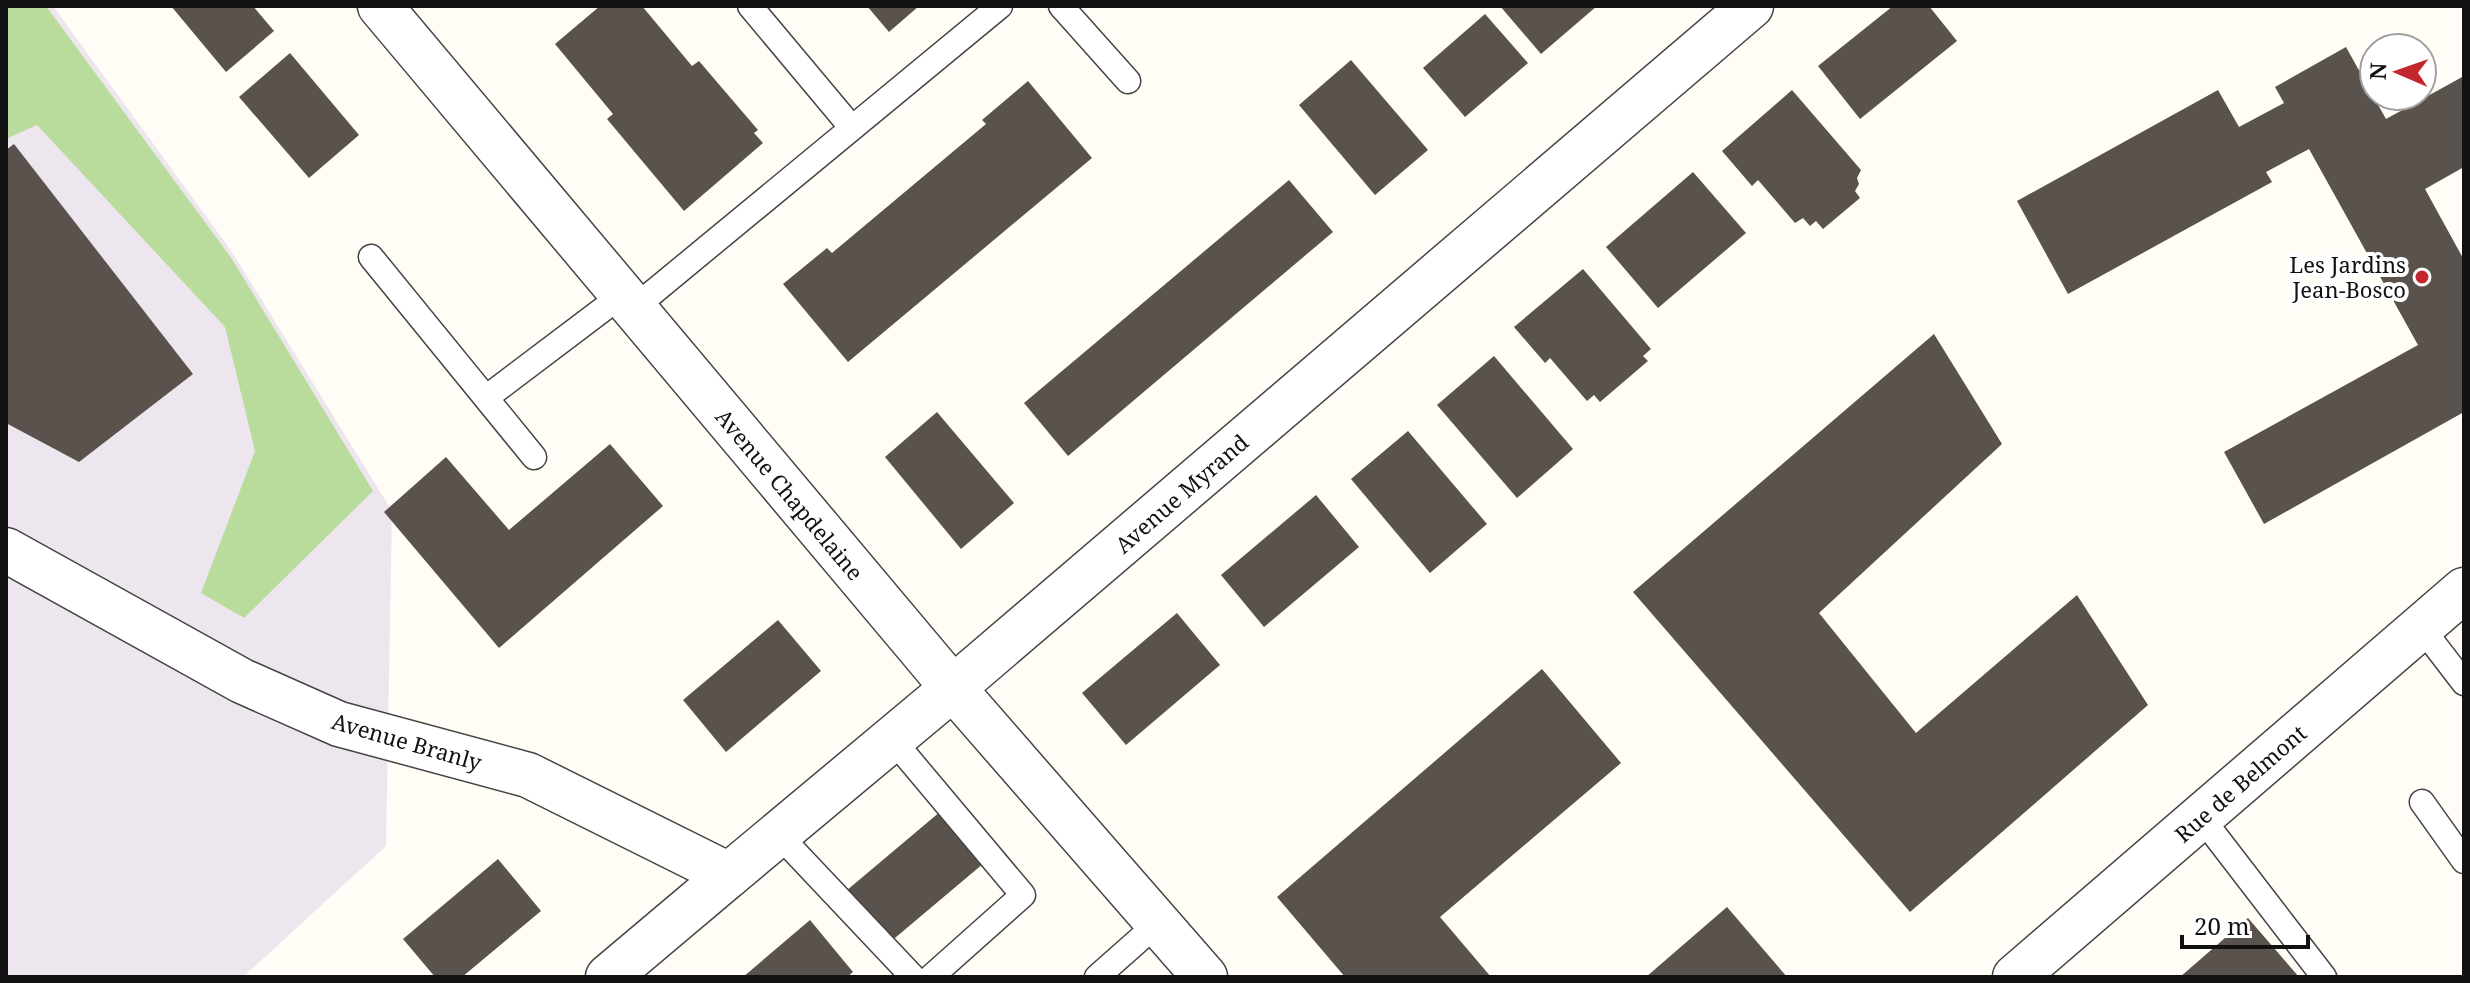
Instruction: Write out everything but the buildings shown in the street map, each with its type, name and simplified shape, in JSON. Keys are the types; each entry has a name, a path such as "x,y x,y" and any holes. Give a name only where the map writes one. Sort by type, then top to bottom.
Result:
{"street":[{"name":"Avenue Chapdelaine","path":"380,6 953,688 1205,977"},
{"name":"Avenue Myrand","path":"608,977 953,688 1751,6"},
{"name":"Avenue Branly","path":"6,550 256,687 339,724 528,775 729,875"},
{"name":"Rue de Belmont","path":"2015,977 2464,590"}],"lane":[{"path":"750,6 852,128"},
{"path":"487,397 628,302 852,128 1000,6"},
{"path":"1061,6 1128,81"},
{"path":"371,257 534,457"},
{"path":"2421,627 2464,683"},
{"path":"892,739 1023,895 931,977"},
{"path":"2422,802 2464,861"},
{"path":"2201,817 2324,977"},
{"path":"778,834 913,977"},
{"path":"1097,977 1158,923"}],"shaded area":[{"path":"6,6 53,6 232,252 392,511 386,846 243,977 6,977"}],"green space":[{"path":"6,6 46,6 232,259 373,491 244,618 201,593 255,451 225,327 37,125 6,139"}],"place":[{"name":"Les Jardins Jean-Bosco","path":"2422,277"}]}
